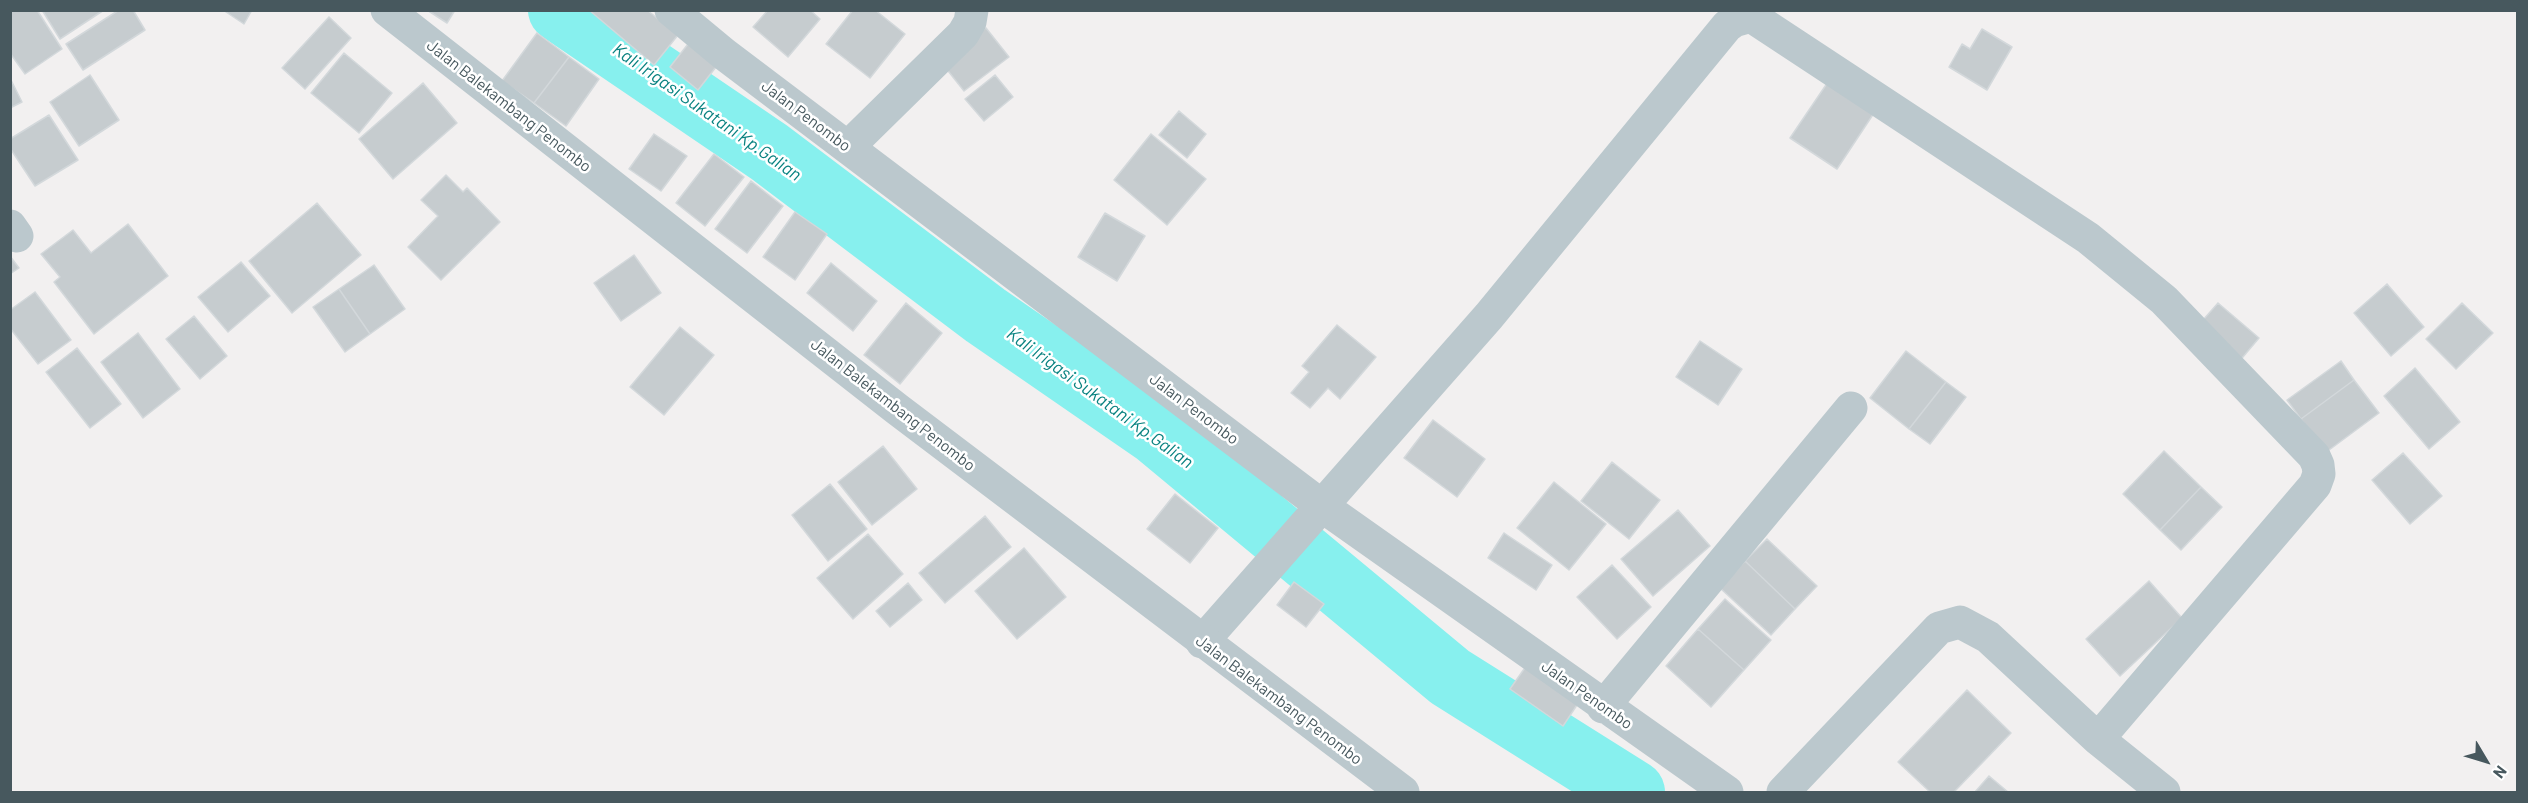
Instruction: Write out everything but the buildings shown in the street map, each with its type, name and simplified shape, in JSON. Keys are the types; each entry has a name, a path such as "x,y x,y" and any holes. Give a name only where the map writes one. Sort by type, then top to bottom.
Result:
{"street":[{"name":"Jalan Balekambang Penombo","path":"387,10 897,409 1403,792"},
{"name":"Jalan Penombo","path":"671,10 724,54 848,147 1313,517 1603,707 1727,792"},
{"path":"848,147 963,34 970,22 972,10"},
{"path":"1202,642 1489,316 1727,26 1741,18 1754,18 2088,238 2164,300 2314,456 2319,474 2315,485 2098,739"},
{"path":"1603,707 1851,408"},
{"path":"1783,792 1939,628 1959,622 1988,637 2098,739 2164,792"}],"waterway":[{"name":"Kali Irigasi Sukatani Kp.Galian","path":"560,10 769,152 985,315 1156,433 1450,677 1633,792"}]}
